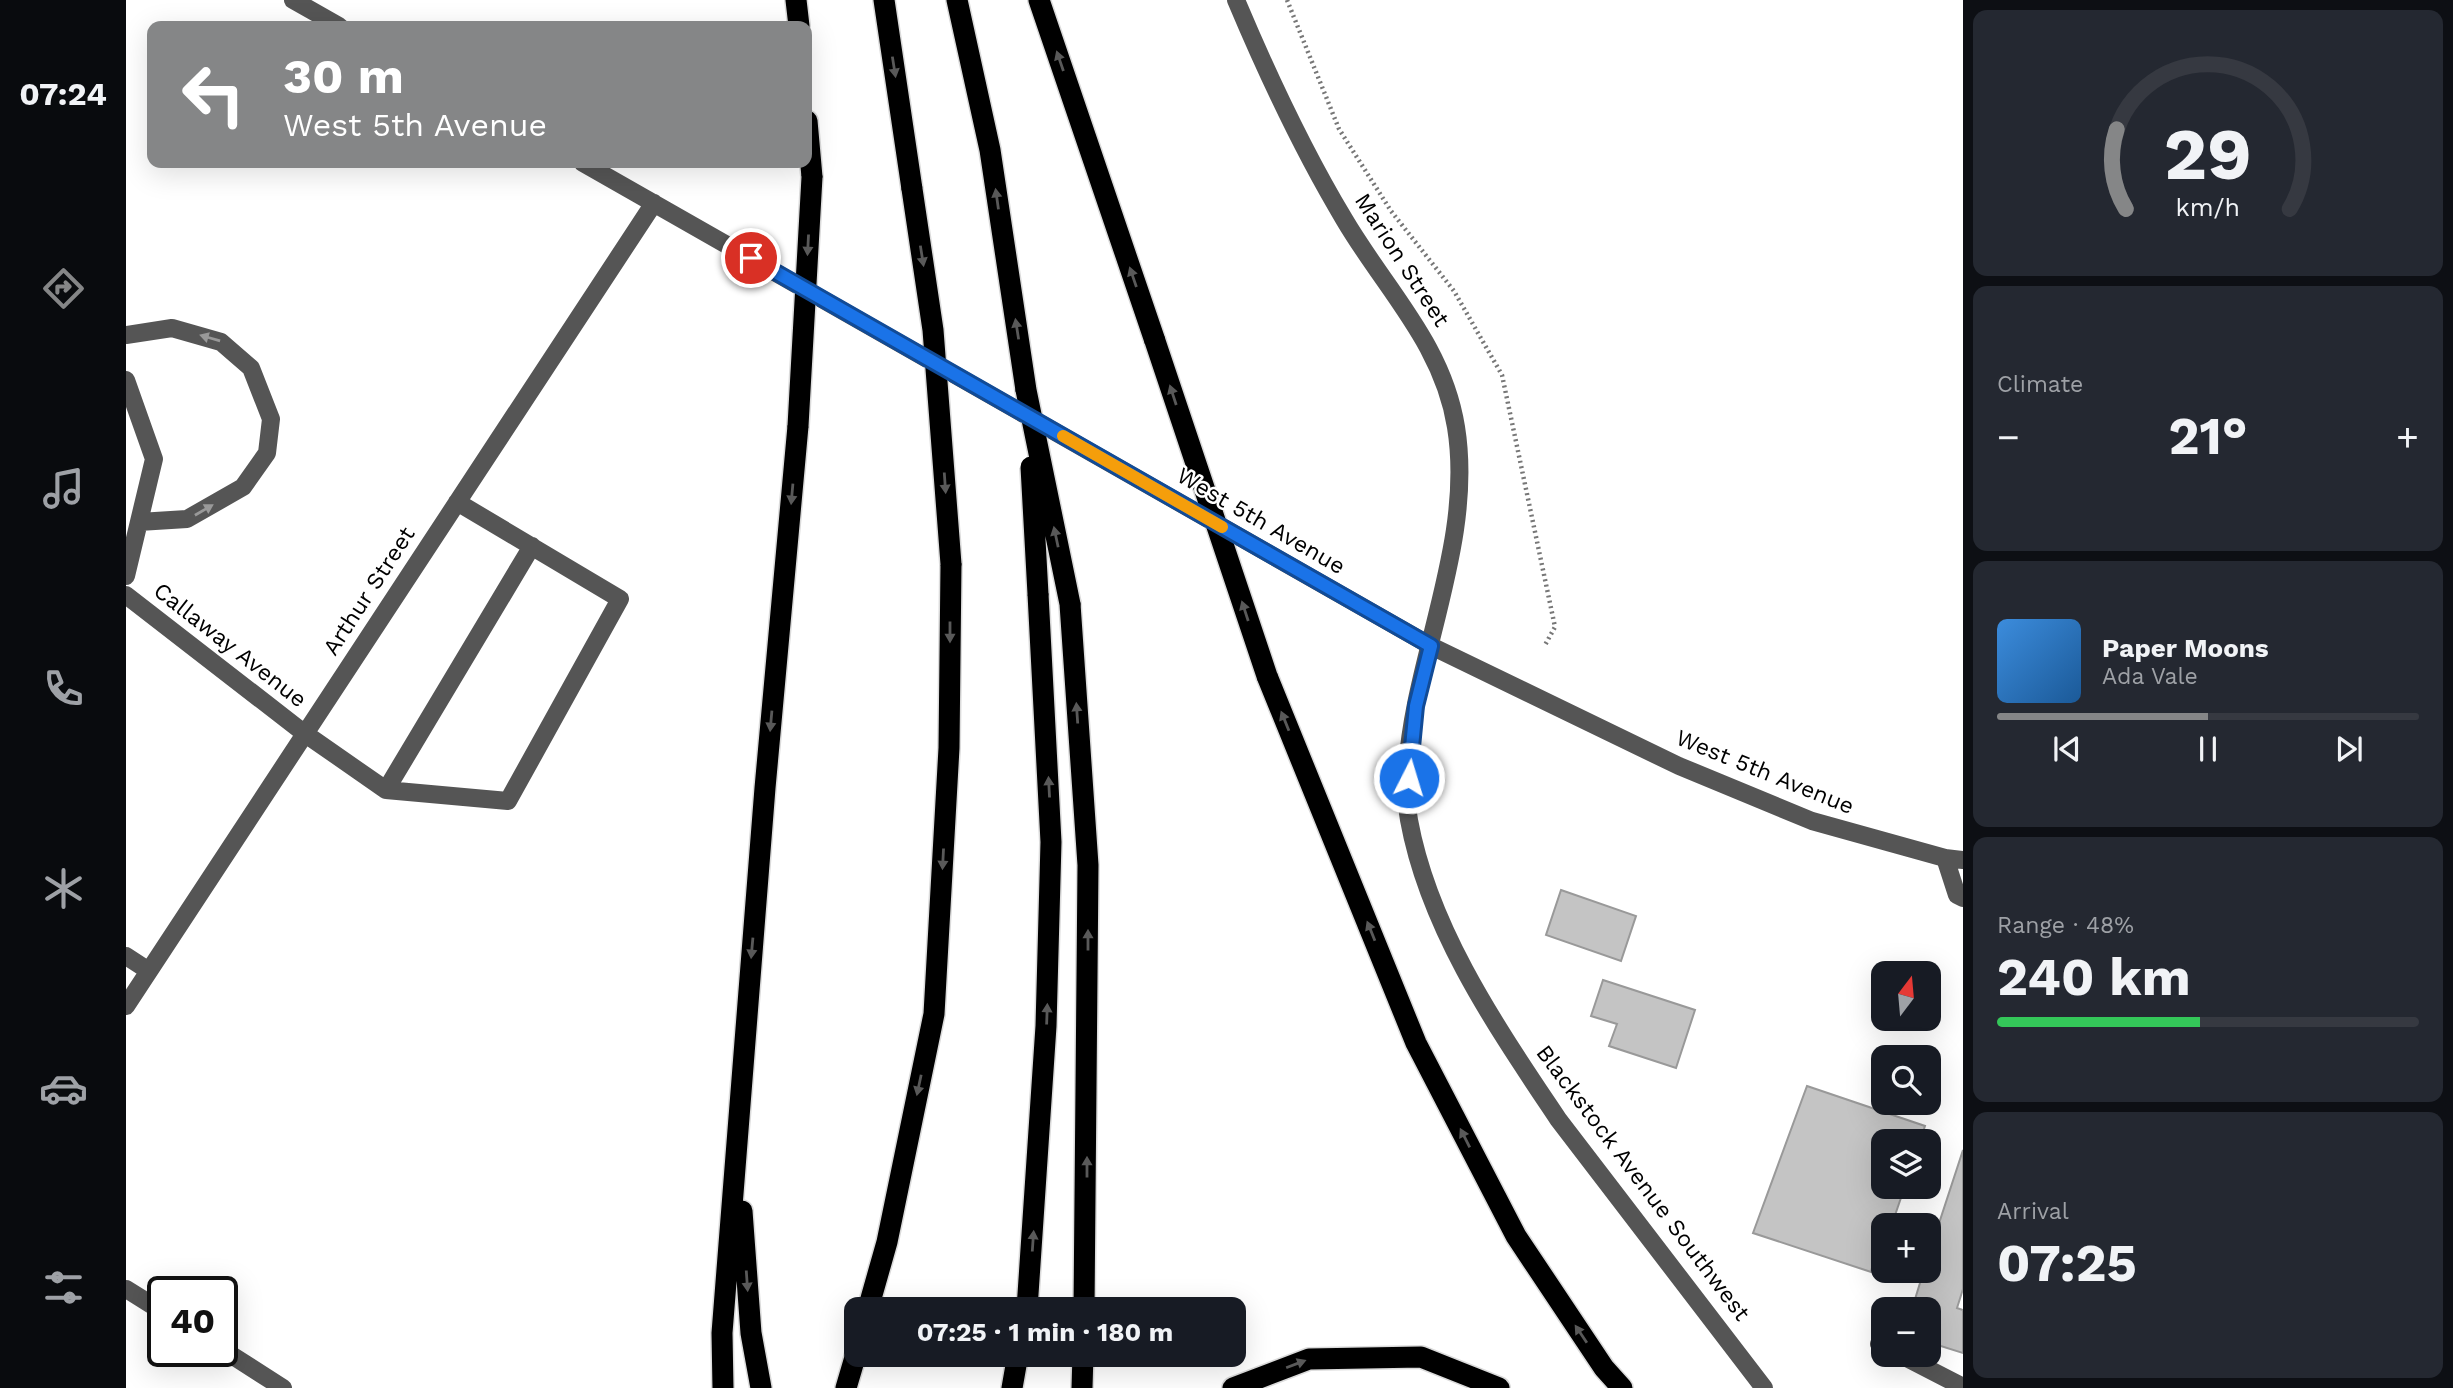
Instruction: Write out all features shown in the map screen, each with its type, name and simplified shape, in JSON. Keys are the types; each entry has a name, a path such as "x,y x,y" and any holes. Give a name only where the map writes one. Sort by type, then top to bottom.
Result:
{"highway":[{"path":"796,0 798,21"},
{"path":"871,1297 887,1242 934,1014 949,748 951,564 933,330 884,0"},
{"path":"957,0 990,150 1026,390 1070,604 1088,865 1084,1297"},
{"path":"1039,0 1267,676 1416,1043 1516,1236 1604,1368 1622,1388"},
{"path":"723,1388 722,1333 737,1139 798,426 810,168"},
{"path":"1026,390 1051,842 1045,1039 1028,1297"},
{"path":"737,1139 751,1333 761,1388"},
{"path":"1233,1388 1309,1359 1421,1357 1499,1388"},
{"path":"846,1388 852,1367"},
{"path":"1012,1388 1016,1367"},
{"path":"1082,1388 1083,1367"}],"street":[{"path":"293,0 330,21"},
{"name":"Marion Street","path":"1236,0 1270,80 1311,161 1378,272 1420,328 1442,375 1456,424 1461,474 1455,526 1431,646"},
{"name":"West 5th Avenue","path":"592,168 1431,646 1679,766 1812,821 1954,859 1957,895 1963,898"},
{"name":"Arthur Street","path":"126,1006 654,203"},
{"path":"126,335 172,328 221,342 251,368 271,419 267,453 243,487 187,519 139,522"},
{"path":"126,380 155,459 126,576"},
{"path":"457,502 620,599 508,802 386,790 532,547"},
{"name":"Callaway Avenue","path":"126,595 304,733 386,790"},
{"name":"Blackstock Avenue Southwest","path":"1431,646 1416,706 1409,778 1409,818 1426,879 1450,940 1483,1000 1558,1119 1764,1388"},
{"path":"126,956 149,971"},
{"path":"126,1289 147,1302"},
{"path":"238,1359 283,1388"},
{"path":"1924,1367 1963,1387"}],"building":[{"path":"1561,890 1636,916 1621,961 1546,935"},
{"path":"1603,980 1695,1010 1676,1068 1609,1046 1617,1024 1591,1016"},
{"path":"1807,1086 1871,1108 1871,1115 1893,1115 1925,1126 1924,1129 1871,1129 1871,1199 1901,1199 1896,1213 1871,1213 1871,1272 1753,1233"},
{"path":"1963,1150 1963,1289 1957,1308 1963,1310 1963,1353 1941,1346 1941,1297 1916,1297 1920,1283 1941,1283 1941,1217"}],"slow traffic":[{"path":"1063,436 1222,527"}],"route":[{"path":"751,258 1431,646 1416,706 1409,778"}]}
